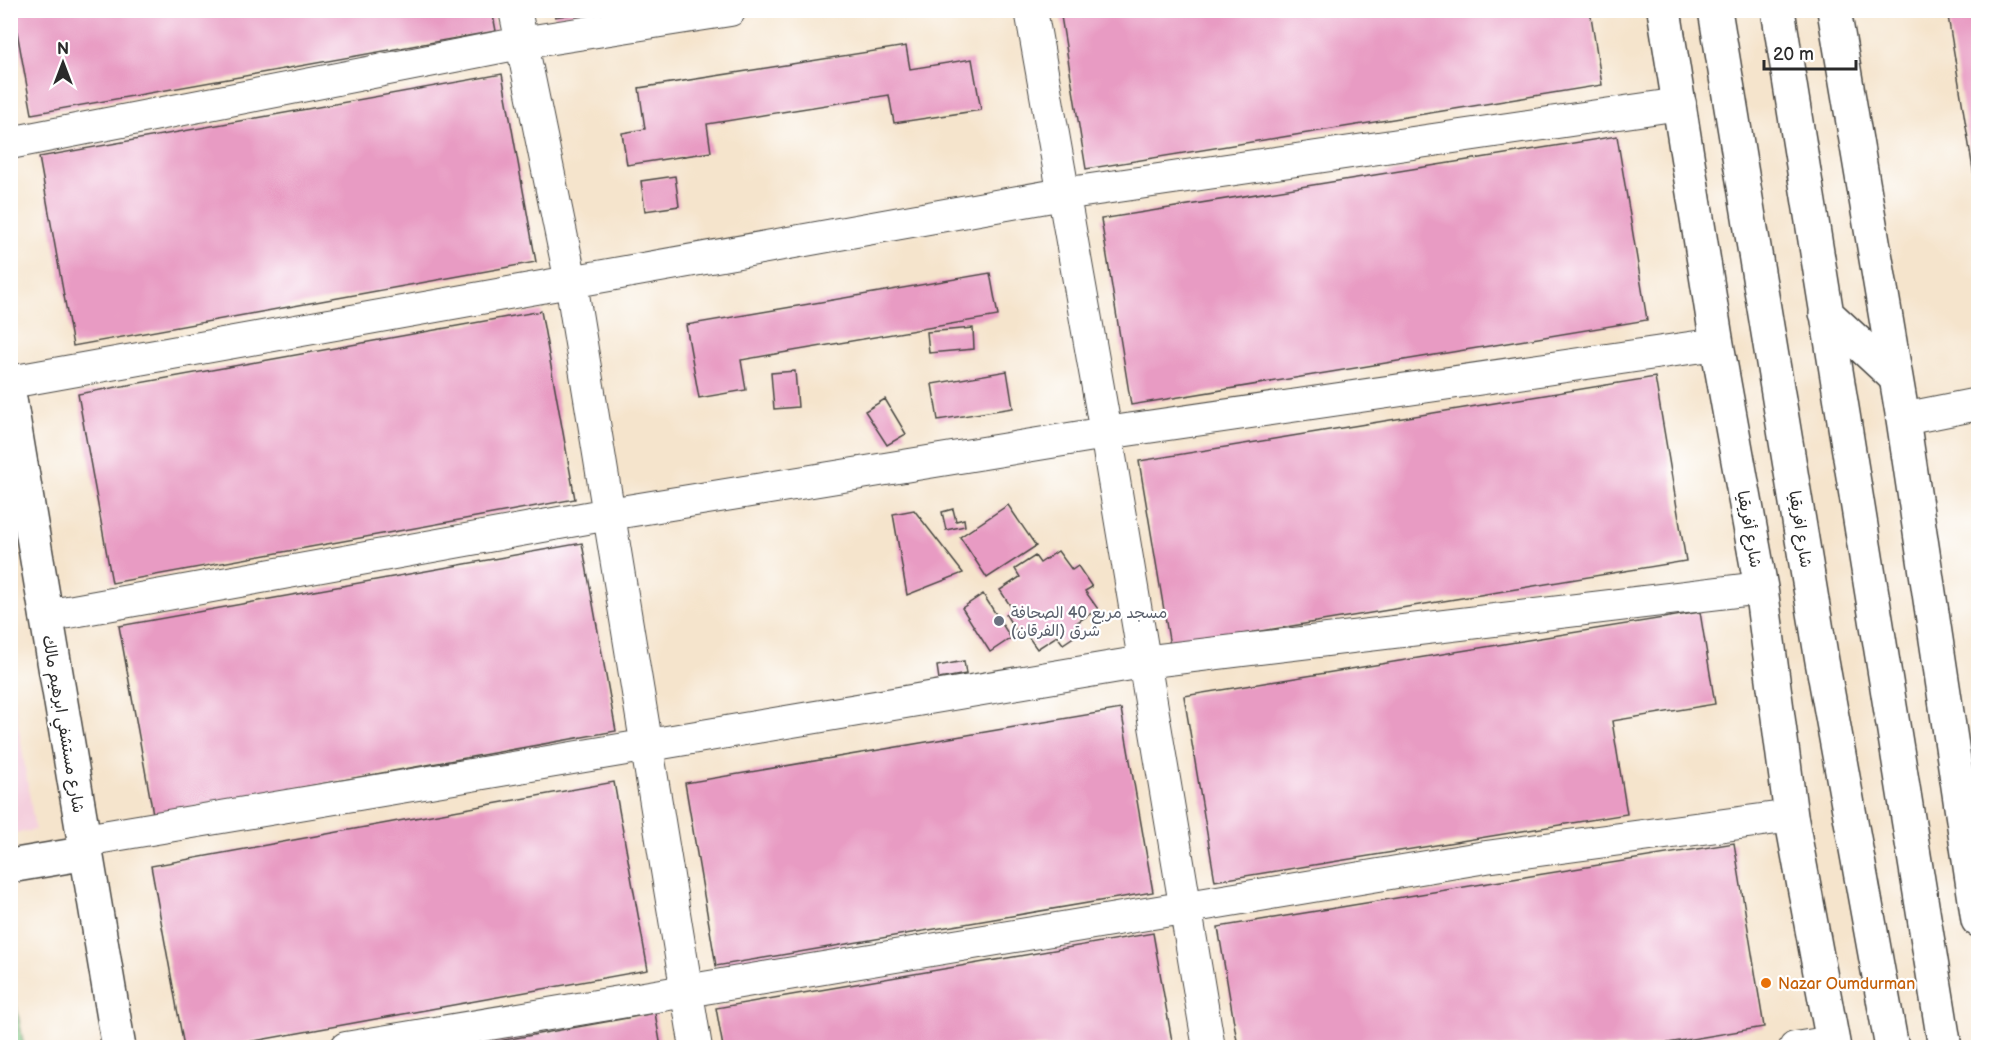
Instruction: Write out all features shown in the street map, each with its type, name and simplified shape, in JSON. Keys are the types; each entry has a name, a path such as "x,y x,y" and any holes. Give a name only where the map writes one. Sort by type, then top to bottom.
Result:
{"main road":[{"name":"شارع أفريقيا","path":"1664,10 1717,344 1761,588 1791,816 1833,1045"},
{"name":"شارع افريقيا","path":"1715,10 1822,661 1892,1047"},
{"path":"1778,10 1945,1047"},
{"path":"1834,10 1903,419 1978,920"},
{"path":"1826,313 1895,377"},
{"name":"شارع مستشفي ابرهيم مالك","path":"10,399 119,1047"},
{"path":"10,866 86,847"}],"street":[{"path":"515,10 572,282 696,1047"},
{"path":"10,143 521,43 730,10"},
{"path":"1031,10 1106,433 1209,1047"},
{"path":"10,382 1063,194 1680,104"},
{"path":"46,616 609,514 1106,433 1717,344"},
{"path":"1903,419 1978,404"},
{"path":"86,847 647,746 1143,662 1761,588"},
{"path":"346,1047 1486,857 1791,816"},
{"path":"1795,1047 1833,1045"}],"shaded area":[{"path":"11,680 35,830 10,834"}],"green space":[{"path":"11,978 24,1047 11,1047"}],"building":[{"path":"13,10 492,10 496,31 32,114"},
{"path":"554,10 586,10 586,12 555,17"},
{"path":"1060,10 1590,10 1602,85 1086,169"},
{"path":"1947,10 1978,10 1978,194 1977,194"},
{"path":"906,46 910,69 972,59 981,110 894,123 889,95 707,124 711,152 627,165 622,133 645,129 639,88"},
{"path":"502,74 536,262 73,346 39,157"},
{"path":"1617,136 1647,320 1131,405 1101,219"},
{"path":"675,176 679,206 645,211 641,181"},
{"path":"990,273 998,316 741,360 746,390 699,398 686,325"},
{"path":"541,311 575,499 112,583 78,394"},
{"path":"973,328 974,349 929,353 927,332"},
{"path":"795,371 798,407 774,409 771,373"},
{"path":"1007,371 1013,408 938,420 932,384"},
{"path":"1655,377 1686,561 1170,646 1139,461"},
{"path":"885,399 906,434 887,445 865,411"},
{"path":"1008,505 1036,546 987,578 960,537"},
{"path":"953,509 956,521 964,519 965,526 946,530 942,512"},
{"path":"914,510 963,573 907,595 893,514"},
{"path":"582,543 616,731 153,814 119,626"},
{"path":"1058,551 1072,570 1078,566 1092,587 1085,591 1098,609 1076,623 1081,632 1063,644 1057,636 1037,649 1025,632 1019,636 1006,615 1013,610 1000,590 1020,577 1015,569 1035,556 1040,563"},
{"path":"983,594 1011,638 990,652 962,608"},
{"path":"1700,612 1715,704 1612,721 1627,814 1215,881 1184,696"},
{"path":"964,661 966,674 939,679 937,666"},
{"path":"1121,709 1153,892 716,966 685,783"},
{"path":"614,782 648,970 220,1047 184,1047 151,866"},
{"path":"1734,843 1764,1027 1644,1047 1238,1047 1218,927"},
{"path":"1153,933 1173,1047 723,1047 716,1008"},
{"path":"655,1013 661,1047 472,1047 472,1046"}],"place":[{"name":"مسجد مربع 40 الصحافة شرق (الفرقان)","path":"999,621"},
{"name":"Nazar Oumdurman","path":"1766,983"}]}
